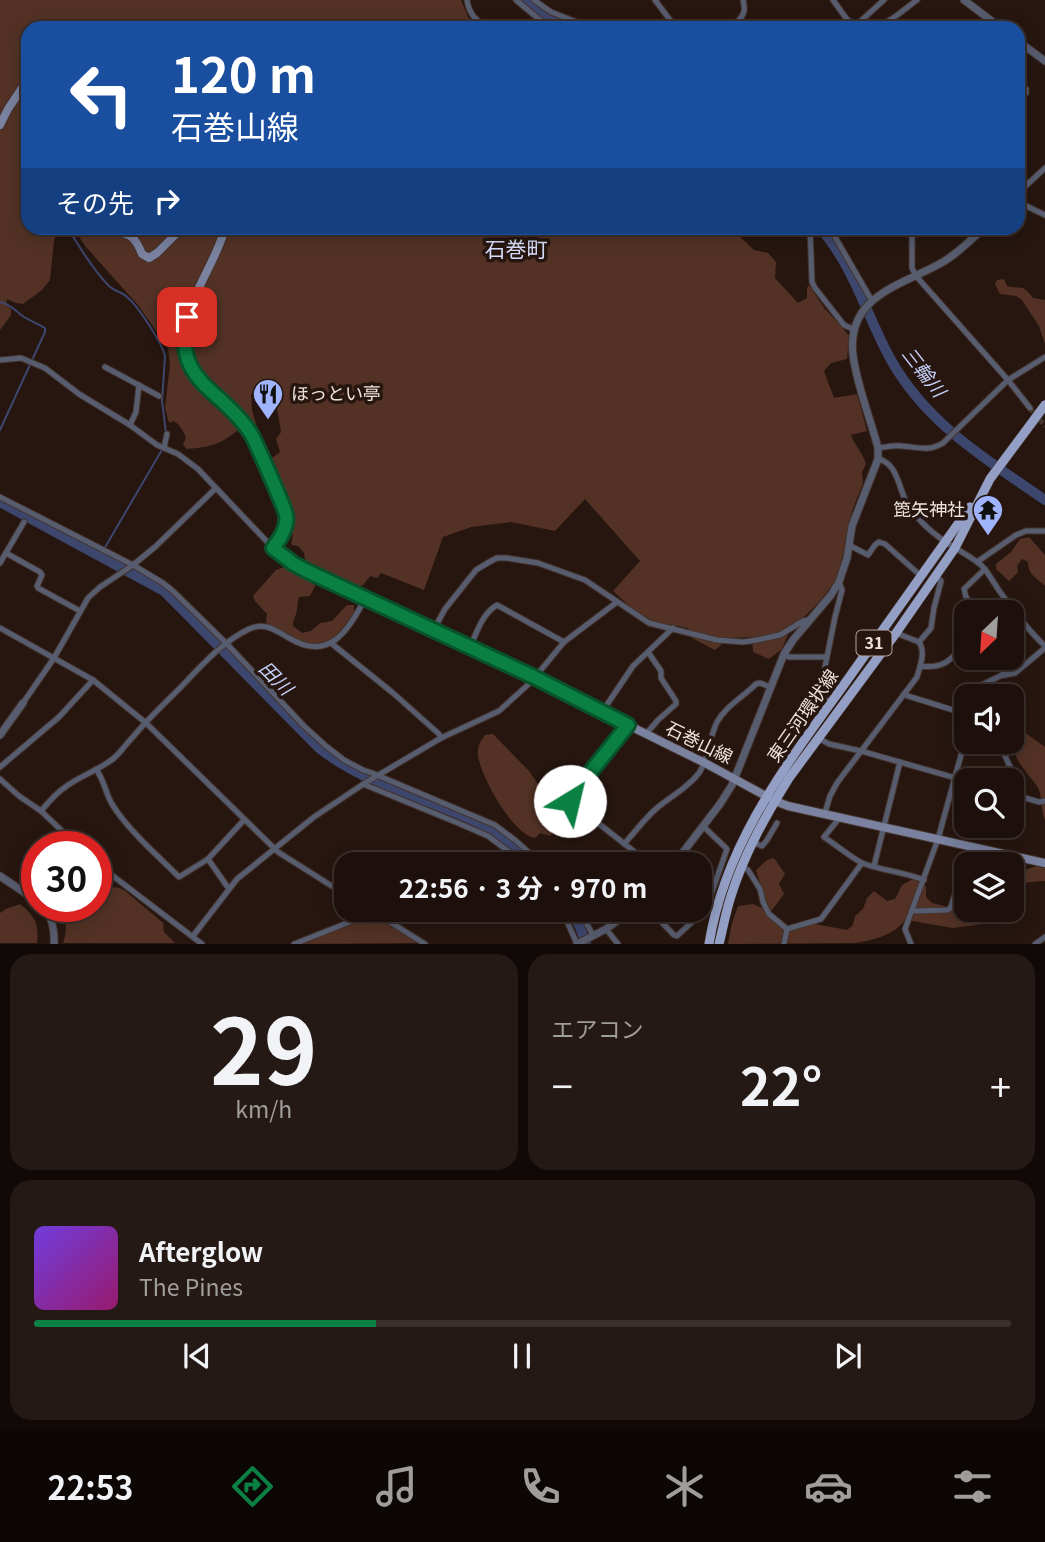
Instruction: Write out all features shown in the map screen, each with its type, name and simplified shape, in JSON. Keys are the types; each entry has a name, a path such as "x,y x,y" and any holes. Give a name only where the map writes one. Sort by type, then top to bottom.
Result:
{"main road":[{"path":"0,125 21,90"},
{"path":"131,235 142,254 149,258 175,235"},
{"path":"222,235 187,317 184,346 189,366 251,433 266,466 287,517 282,536 273,548"},
{"name":"東三河環状線","path":"719,943 731,896 770,798 818,738 955,548 990,479 1043,409"},
{"name":"東三河環状線","path":"709,943 729,868 770,798 830,703 983,491"},
{"name":"石巻山線","path":"273,548 294,564 534,677 788,806 1045,863"}],"street":[{"path":"467,0 471,15 478,21"},
{"path":"516,0 542,21"},
{"path":"534,0 551,12 574,21"},
{"path":"655,0 671,21"},
{"path":"738,21 744,13 743,0"},
{"path":"833,0 849,21"},
{"path":"861,21 884,0"},
{"path":"888,21 917,0"},
{"path":"964,0 992,21"},
{"path":"1025,47 1045,61"},
{"path":"1025,187 1045,168"},
{"path":"1025,205 1045,215"},
{"path":"810,235 812,282 844,325 855,330"},
{"path":"836,235 871,302"},
{"path":"913,235 912,268 916,276 1030,408"},
{"path":"684,852 720,804 735,778 784,654 831,595 839,582 847,558 858,510 878,459 878,448 856,370 852,341 862,314 885,290 953,255 976,235"},
{"path":"878,448 896,445 927,449 937,447 1008,380 1045,356"},
{"path":"0,360 21,358 45,368 164,449 190,461 273,548"},
{"path":"105,367 159,396"},
{"path":"130,425 136,412 139,385"},
{"path":"164,449 167,434"},
{"path":"878,459 884,460 892,470 910,509 930,530 985,569 1023,623 1045,647 1015,673 1004,674 984,684"},
{"path":"0,736 54,658 93,592 155,547 216,488"},
{"path":"0,497 163,583 334,753 376,777 495,825 528,852"},
{"path":"0,563 24,522"},
{"path":"977,562 1026,531 1045,531"},
{"path":"849,545 869,555 879,542 885,544 921,576"},
{"path":"6,553 40,572 42,575 38,589 80,611"},
{"path":"433,631 445,608 476,570 497,558 538,563 570,574 596,586 649,624 717,640 743,642 780,635 809,620"},
{"path":"968,600 964,589 985,569"},
{"path":"919,642 931,628 941,581 935,575"},
{"path":"830,703 820,692 842,590 839,582"},
{"path":"41,811 62,789 114,759 225,644 260,626 276,629 304,645 316,648 325,646 336,641 343,633 365,599"},
{"path":"193,936 237,879 274,848 323,810 364,784 441,738 499,711 534,677 564,642 617,602"},
{"path":"470,647 484,616 494,606 564,642"},
{"path":"0,628 93,680 146,723 274,848 334,887"},
{"path":"602,712 633,666 673,628"},
{"path":"825,813 837,783 916,677 923,649 919,642 896,632"},
{"path":"331,643 393,693 441,738"},
{"path":"646,734 676,704 661,678 661,671 648,652"},
{"path":"784,654 789,657 827,657"},
{"path":"920,666 945,664 954,655"},
{"path":"1002,670 1004,674"},
{"path":"0,768 59,717 93,680"},
{"path":"624,844 658,807 686,787 700,772 716,724 726,709 756,684 770,687"},
{"path":"904,694 954,710"},
{"path":"628,725 569,799 634,852"},
{"path":"818,738 829,744 954,778"},
{"path":"874,866 900,762"},
{"path":"96,769 110,801 123,819 179,877 208,859 244,820"},
{"path":"0,779 62,831"},
{"path":"911,943 905,929 938,839 954,782"},
{"path":"364,784 488,836 512,852"},
{"path":"1024,798 1045,801"},
{"path":"838,817 824,837 862,863 924,880"},
{"path":"752,842 762,846 777,822"},
{"path":"704,827 727,849 712,892"},
{"path":"913,910 948,910 951,907 970,846"},
{"path":"208,859 229,889"},
{"path":"786,929 821,919 862,863"},
{"path":"742,866 748,870 760,888 769,914 786,929"},
{"path":"112,875 202,943"},
{"path":"0,876 21,890"},
{"path":"52,922 54,943"},
{"path":"294,943 346,922"},
{"path":"391,922 425,943"},
{"path":"568,922 578,943 616,922"},
{"path":"585,922 592,936"},
{"path":"662,922 677,936 692,922"},
{"path":"606,929 618,943"},
{"path":"784,943 786,929"},
{"path":"1035,943 1045,936"}],"shaded area":[{"path":"0,0 461,0 468,17 473,21 21,21 21,235 56,235 50,280 42,290 23,304 7,299 6,305 11,309 11,315 0,330"},
{"path":"78,235 738,235 754,250 768,253 776,262 775,278 798,303 807,298 809,285 824,308 849,336 847,359 831,363 824,371 834,398 857,394 867,431 851,435 866,464 862,472 863,483 852,511 838,577 821,600 791,627 782,649 769,659 753,652 752,637 730,638 715,650 692,638 688,628 655,622 636,612 613,591 640,561 585,499 555,531 511,522 471,527 443,537 424,590 381,573 377,578 370,576 357,588 318,574 310,596 299,597 293,626 302,633 311,631 320,623 332,621 347,605 354,605 354,612 340,632 328,641 312,644 296,640 266,623 267,614 253,596 276,570 284,567 297,573 306,567 304,553 291,543 290,516 271,463 272,458 280,452 276,439 281,432 276,402 260,391 251,394 259,435 256,438 248,425 218,443 187,449 183,445 186,437 184,432 175,422 169,423 165,408 170,364 168,348 138,305"},
{"path":"1004,279 1007,286 1024,289 1033,298 1045,300 1045,344 1039,326 1022,300 1016,296 1000,294 995,284 997,280"},
{"path":"1029,537 1045,555 1045,586 1031,573 1028,562 1022,559 1017,566 1018,572 1009,581 996,569 996,564 1011,552 1020,539"},
{"path":"1024,732 1045,747 1045,820 1038,788 1015,754 1024,754"},
{"path":"493,734 529,771 542,790 556,785 570,789 564,801 571,810 550,836 540,833 535,838 526,834 499,804 480,765 478,753 485,735"},
{"path":"774,858 785,874 779,884 784,894 769,914 783,928 810,923 847,930 874,891 887,901 895,899 902,885 913,879 926,886 926,897 932,903 952,908 954,905 954,922 985,922 953,928 906,918 890,933 855,943 728,944 738,906 753,904 762,908 767,905 756,870 767,860"},
{"path":"1037,866 1045,868 1045,881 1024,883 1024,870"},
{"path":"116,887 124,890 163,923 164,932 175,943 63,943 65,922 112,922 112,888"},
{"path":"21,905 21,922 35,922 37,943 0,943 0,913"},
{"path":"359,922 385,922 420,943 301,944"}],"waterway":[{"name":"三輪川","path":"526,0 539,11 561,21"},
{"path":"72,235 111,288 125,295 137,308 163,350 165,356 162,401 166,433"},
{"name":"三輪川","path":"826,235 851,275 891,360 922,403 960,439 1045,500"},
{"path":"0,302 45,328 0,430"},
{"path":"100,556 163,448"},
{"name":"田川","path":"0,502 164,591 319,748 337,761 376,782 487,827 521,852"},
{"name":"田川","path":"577,922 586,944"}],"tunnel":[{"path":"1030,408 1045,426"}],"place":[{"name":"ほっとい亭","path":"268,421"},
{"name":"箆矢神社","path":"988,537"}],"district":[{"name":"石巻町","path":"516,250"}],"route":[{"path":"187,317 184,346 189,366 251,433 285,511 287,517 282,536 273,548 307,571 534,677 628,725 570,801"}]}
